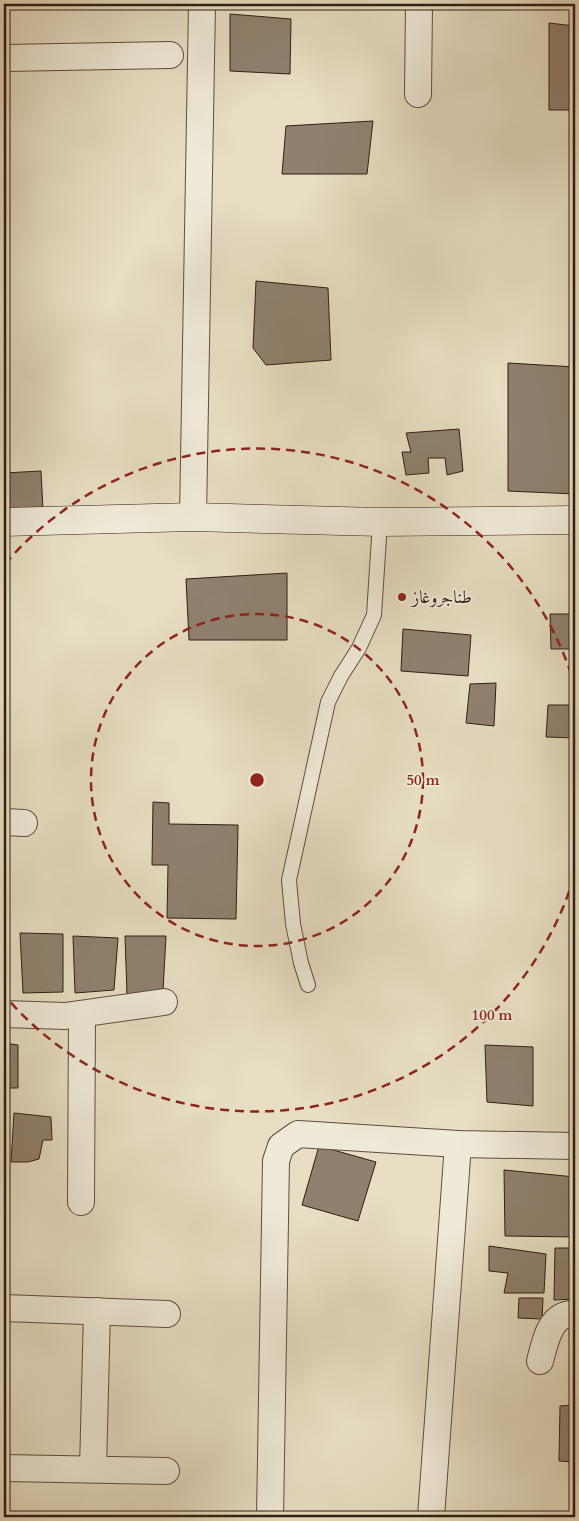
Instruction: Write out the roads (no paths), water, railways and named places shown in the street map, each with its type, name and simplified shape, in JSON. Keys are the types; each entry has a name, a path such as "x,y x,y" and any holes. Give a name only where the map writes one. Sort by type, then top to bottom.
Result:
{"street":[{"path":"192,517 202,4"},
{"path":"418,94 419,4"},
{"path":"4,58 170,55"},
{"path":"4,522 192,517 380,522 575,520"},
{"path":"4,1014 65,1016 164,1002"},
{"path":"81,1202 82,1014"},
{"path":"270,1517 276,1161 281,1146 298,1134 458,1144 575,1146"},
{"path":"431,1517 458,1144"},
{"path":"4,1308 167,1314"},
{"path":"94,1469 97,1311"},
{"path":"540,1361 546,1339 554,1322 563,1316 575,1314"},
{"path":"4,1468 166,1471"}],"lane":[{"path":"308,985 301,963 293,924 289,880 328,702 341,676 359,648 374,615 380,522"}],"place":[{"name":"طناجروغاز","path":"402,597"}]}
